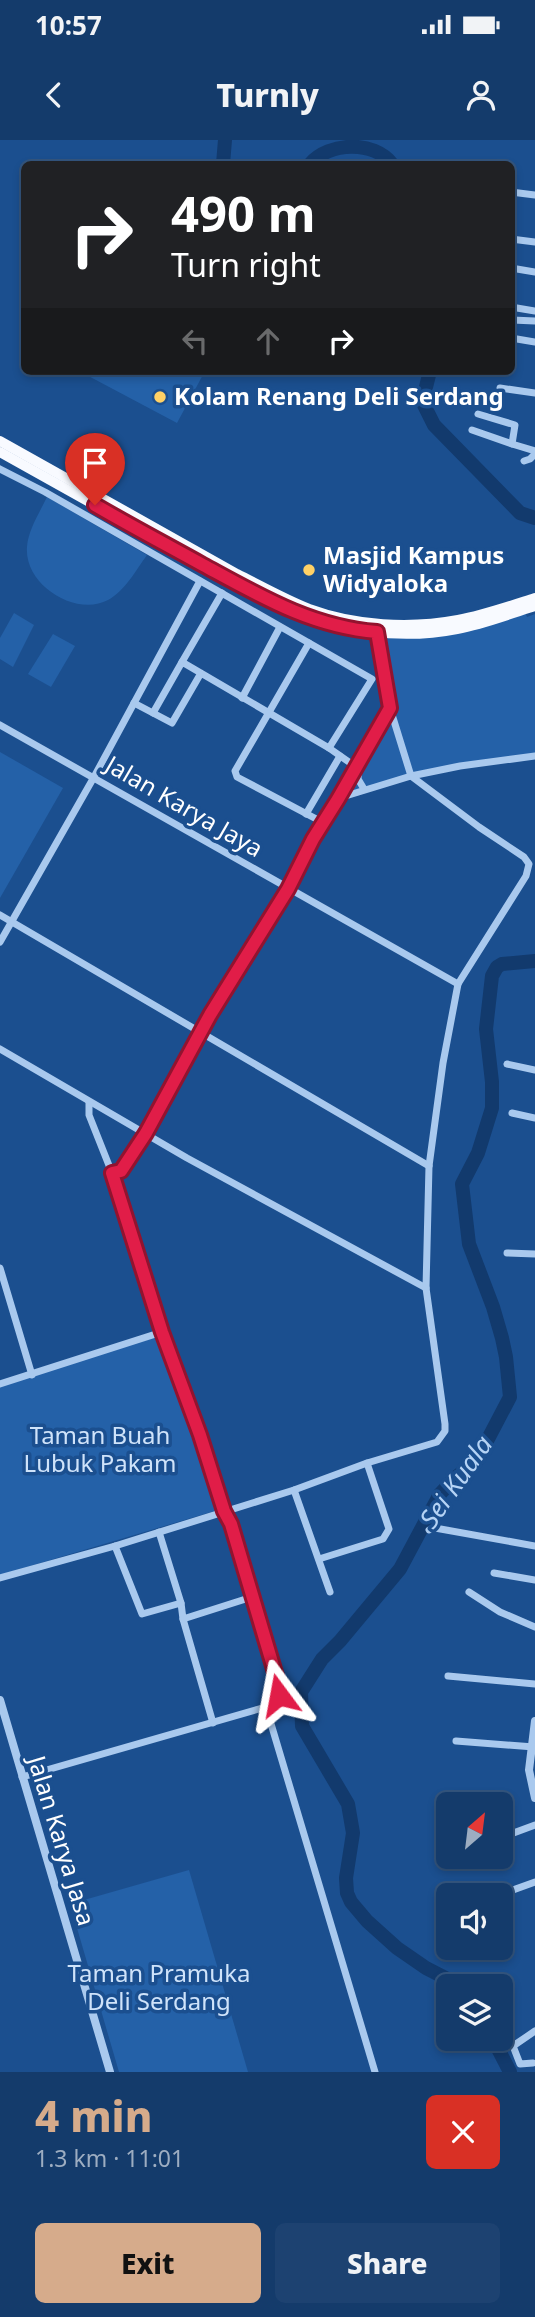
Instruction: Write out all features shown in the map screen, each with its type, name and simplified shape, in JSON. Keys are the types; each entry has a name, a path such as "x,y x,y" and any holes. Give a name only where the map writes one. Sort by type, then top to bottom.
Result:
{"highway":[{"path":"2,450 252,581 326,614 371,622 430,624 474,617 535,598"},
{"path":"2,450 273,603 326,624 377,632 429,633 457,629 535,606"}],"street":[{"path":"515,192 535,195"},
{"path":"515,240 535,242"},
{"path":"515,269 535,272"},
{"path":"515,308 535,310"},
{"path":"515,320 535,321"},
{"path":"515,339 535,342"},
{"path":"499,388 535,393"},
{"path":"478,414 515,425 512,444"},
{"path":"472,430 535,452 530,459 524,461"},
{"path":"0,469 45,492 372,680 385,683"},
{"path":"0,942 94,777 200,581"},
{"path":"153,713 222,593"},
{"path":"242,698 280,627"},
{"path":"0,1578 115,1546 294,1490 367,1463 437,1442 444,1431 426,1288 429,1166 443,1063 458,984 526,876 529,864 524,857 411,776 390,708 377,632"},
{"path":"309,643 235,775 322,822"},
{"path":"182,662 357,764"},
{"path":"134,703 172,723 201,673"},
{"path":"329,748 372,680"},
{"path":"112,1173 121,1171 146,1133 200,1032 288,889 322,822 390,708"},
{"name":"Jalan Karya Jaya","path":"0,725 458,984"},
{"path":"306,814 340,756"},
{"path":"338,799 411,776 535,756"},
{"path":"357,764 358,779 364,789"},
{"path":"0,915 429,1166"},
{"path":"0,1049 89,1102 426,1288"},
{"path":"507,1064 535,1070"},
{"path":"22,1777 266,1707 276,1701 279,1686 231,1524 224,1511 200,1435 162,1332 112,1173 89,1115 89,1102"},
{"path":"512,1113 535,1118"},
{"path":"507,1253 535,1254"},
{"path":"0,1268 32,1375"},
{"path":"0,1384 162,1332"},
{"path":"319,1559 383,1539 388,1533 389,1529 367,1463"},
{"path":"294,1490 330,1592"},
{"path":"429,1530 435,1528 535,1546"},
{"path":"159,1532 213,1723"},
{"path":"115,1546 142,1614 181,1603"},
{"path":"494,1573 535,1580"},
{"path":"469,1592 500,1612 535,1627"},
{"path":"183,1619 252,1598"},
{"path":"448,1676 535,1684"},
{"name":"Jalan Karya Jasa","path":"0,1700 110,2072"},
{"path":"266,1707 375,2072"},
{"path":"535,1721 529,1770 535,1798"},
{"path":"456,1741 533,1747"},
{"path":"513,1833 535,1825"},
{"path":"513,1890 535,1882"},
{"path":"531,2072 531,2063 520,2064 513,2046 535,2031"}],"green space":[{"name":"Kolam Renang Deli Serdang","path":"87,375 203,375 177,423"},
{"path":"47,497 147,555 125,586 108,600 95,604 68,601 54,594 34,574 28,561 28,541"},
{"path":"525,612 527,617 535,614 535,753 413,774 338,796 390,695 380,635"},
{"path":"14,613 34,625 13,667 0,659 0,638"},
{"path":"53,634 75,646 51,687 28,674"},
{"path":"0,752 63,788 0,898"},
{"name":"Taman Buah Lubuk Pakam","path":"160,1336 218,1510 0,1575 0,1384"},
{"name":"Taman Pramuka Deli Serdang","path":"189,1870 248,2072 119,2072 70,1904"}],"waterway":[{"name":"Sei Kuala","path":"223,161 225,140"},
{"name":"Sei Kuala","path":"313,161 328,151 351,147 374,151 389,161"},
{"name":"Sei Kuala","path":"429,375 424,405 434,425 520,513 535,518"},
{"name":"Sei Kuala","path":"438,1974 397,1948 367,1921 351,1902 346,1878 353,1833 348,1804 302,1726 301,1692 322,1659 400,1569 440,1494 477,1460 510,1397 502,1338 469,1244 462,1184 478,1153 492,1108 486,1029 492,976 502,964 535,961"},
{"name":"Sei Kuala","path":"499,2051 510,2072"}],"place":[{"name":"Kolam Renang Deli Serdang","path":"160,397"},
{"name":"Masjid Kampus Widyaloka","path":"309,570"}],"route":[{"path":"95,505 254,594 293,612 326,624 377,632 390,708 322,822 288,889 210,1015 146,1133 121,1171 112,1173 162,1332 200,1435 224,1511 231,1524 279,1686 279,1695"}]}
